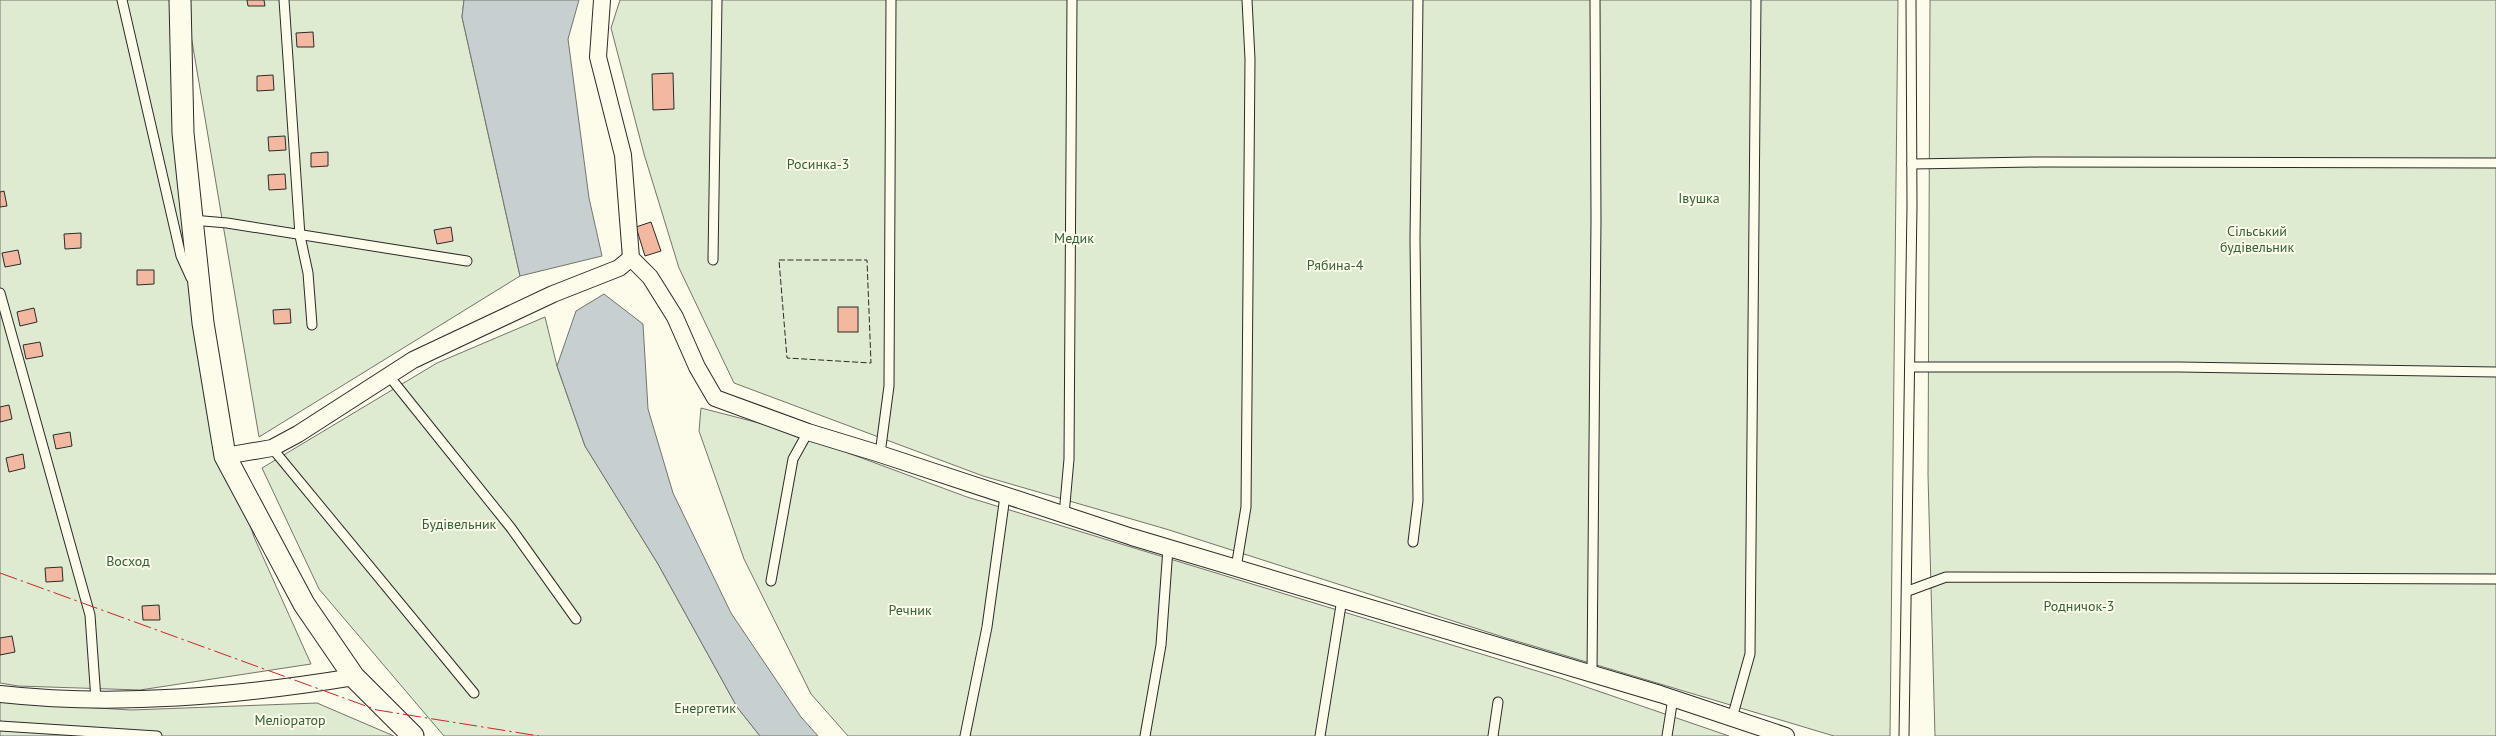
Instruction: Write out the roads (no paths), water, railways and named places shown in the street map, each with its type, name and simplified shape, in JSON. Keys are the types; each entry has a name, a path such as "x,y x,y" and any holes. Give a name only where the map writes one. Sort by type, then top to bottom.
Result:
{"street":[{"path":"180,0 182,133 203,323 225,456 304,604 354,677 413,736"},
{"path":"602,0 598,57 623,155 630,258 650,277 675,317 697,367 715,398 808,432 1168,548 1592,673 1786,736"},
{"path":"225,456 272,448 298,434 414,360 553,294 619,268 630,258"},
{"path":"0,694 44,699 96,700 270,690 354,677"}],"lane":[{"path":"122,0 181,256 196,290 203,323"},
{"path":"284,0 300,236 308,272 312,325"},
{"path":"713,260 717,0"},
{"path":"880,454 889,386 892,0"},
{"path":"1064,515 1069,458 1072,0"},
{"path":"1236,568 1246,507 1250,69 1247,0"},
{"path":"1412,542 1418,501 1415,239 1418,0"},
{"path":"1592,673 1596,219 1595,0"},
{"path":"1732,718 1750,654 1756,0"},
{"path":"1904,736 1908,591 1912,164 1911,0"},
{"path":"1912,164 2040,162 2496,163"},
{"path":"192,220 227,223 467,262"},
{"path":"0,293 90,615 96,700"},
{"path":"1910,367 2179,367 2496,372"},
{"path":"389,376 511,528 576,619"},
{"path":"771,581 793,459 808,432"},
{"path":"272,448 474,693"},
{"path":"965,736 987,627 1005,496"},
{"path":"1145,736 1161,645 1168,548"},
{"path":"1908,591 1946,577 2496,579"},
{"path":"1320,736 1342,599"},
{"path":"1668,736 1673,698"},
{"path":"1493,736 1498,702"},
{"path":"0,726 158,736"}],"park label":[{"name":"Росинка-3","path":"818,164"},
{"name":"Івушка","path":"1699,198"},
{"name":"Медик","path":"1074,238"},
{"name":"Сільський будівельник","path":"2257,240"},
{"name":"Рябина-4","path":"1335,265"},
{"name":"Будівельник","path":"459,524"},
{"name":"Восход","path":"128,561"},
{"name":"Родничок-3","path":"2079,606"},
{"name":"Речник","path":"910,610"},
{"name":"Енергетик","path":"705,708"},
{"name":"Меліоратор","path":"290,720"}]}
